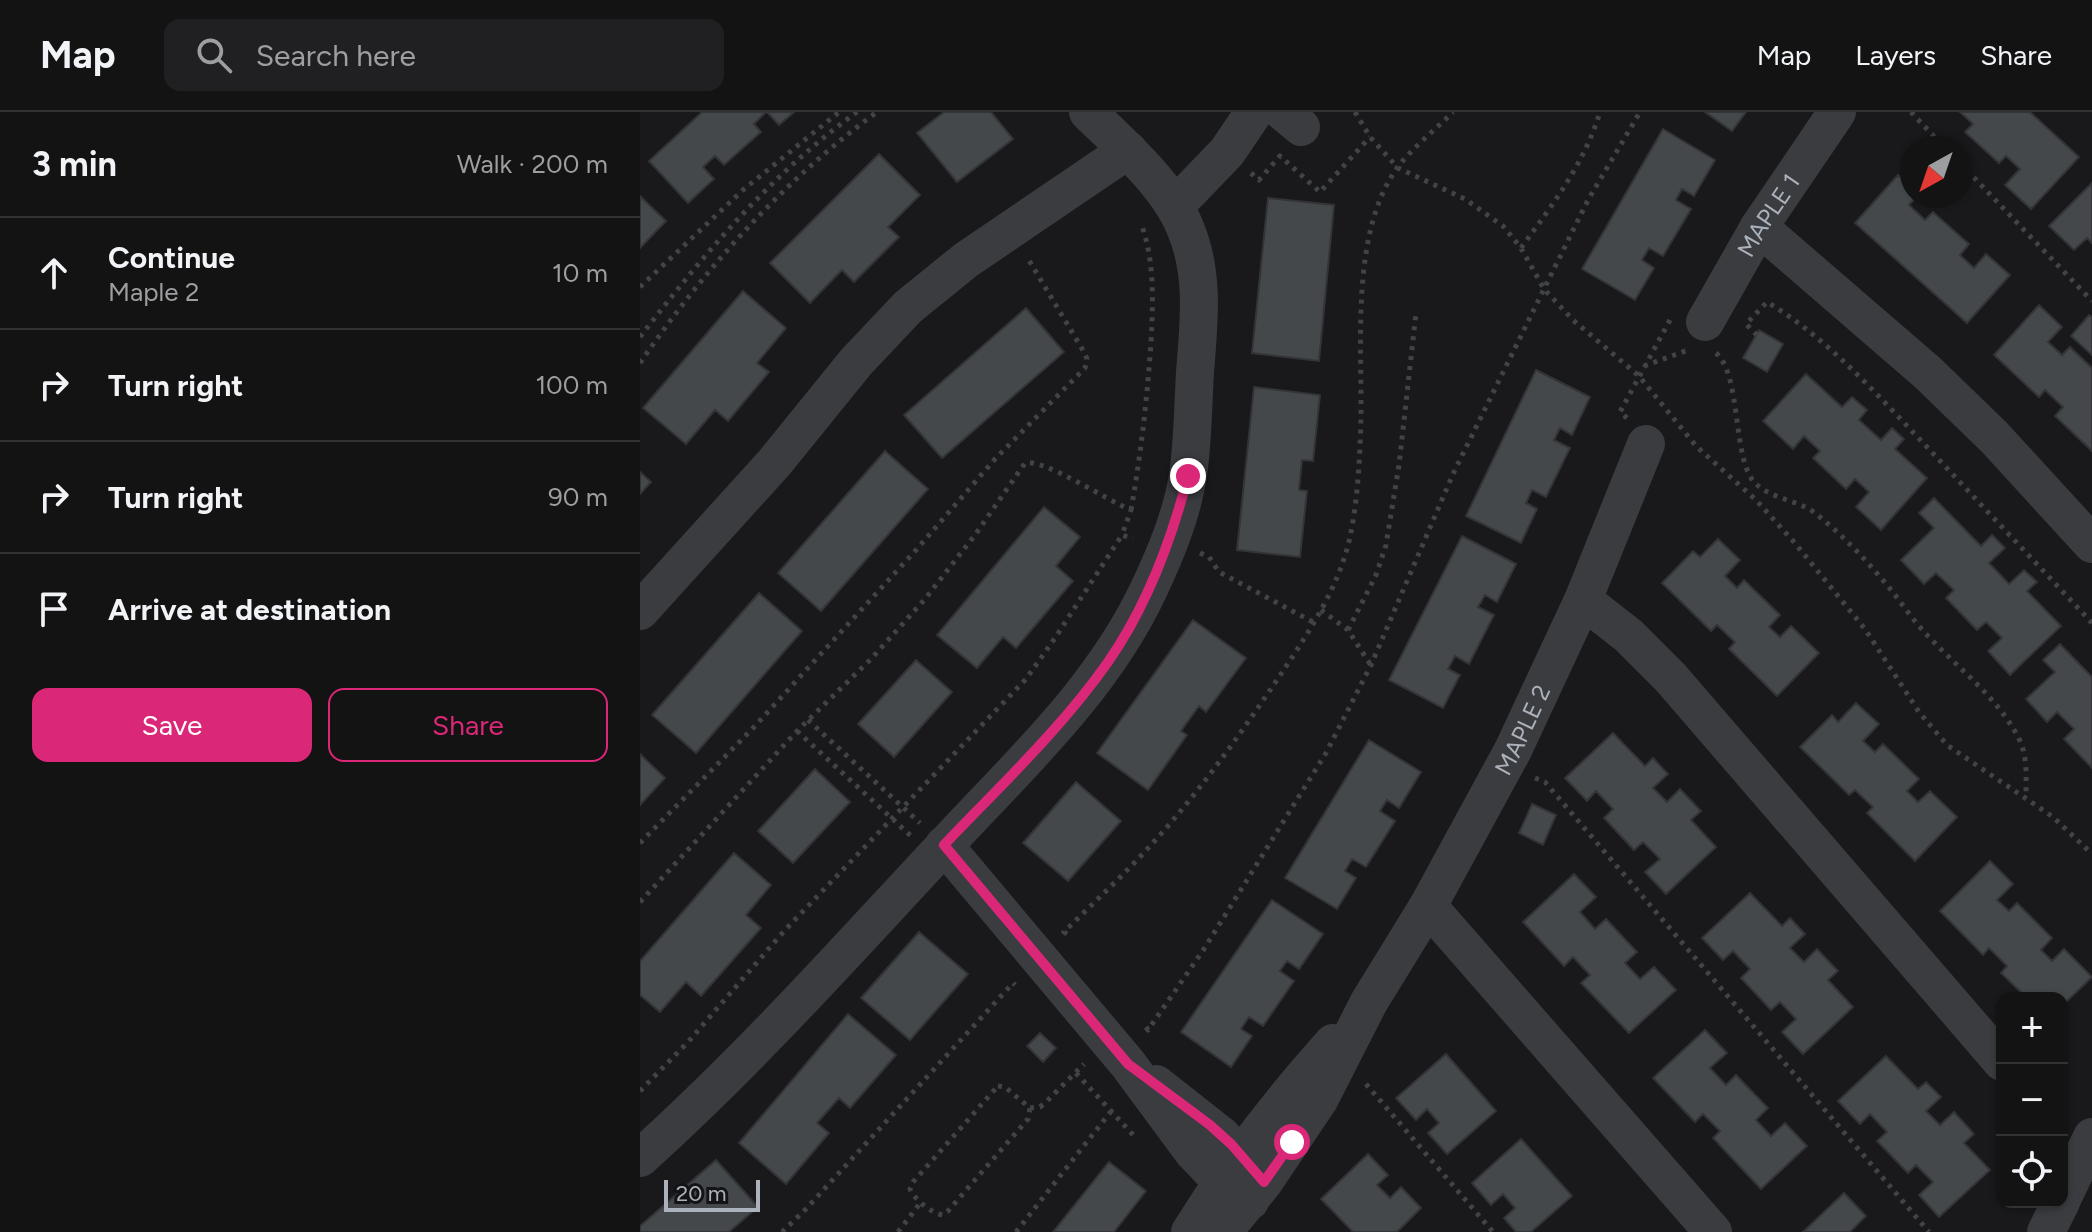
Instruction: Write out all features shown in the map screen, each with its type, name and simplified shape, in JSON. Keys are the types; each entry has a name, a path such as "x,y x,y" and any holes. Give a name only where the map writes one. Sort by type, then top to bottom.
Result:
{"street":[{"path":"640,1158 699,1105 755,1048 1058,724 1092,683 1130,626 1165,552 1188,476 1200,293 1195,259 1175,206 1128,150 1088,112"},
{"path":"1175,206 1227,152 1254,112"},
{"name":"MAPLE 1","path":"1705,339 1759,227 1837,112"},
{"path":"640,611 803,430 881,334 936,282 1128,150"},
{"path":"1759,227 1928,373 2004,448 2092,544"},
{"name":"MAPLE 2","path":"1190,1232 1299,1132 1343,1057 1369,1002 1428,906 1504,766 1583,600 1646,444"},
{"path":"1583,600 1629,636 1670,677 1996,1055"},
{"path":"939,851 1056,979 1128,1064 1193,1152 1245,1180"},
{"path":"1428,906 1713,1232"},
{"name":"MAPLE 2","path":"1223,1232 1245,1180 1302,1077 1369,1002"},
{"path":"2068,1178 2079,1141"},
{"path":"2046,1232 2058,1208"}],"path":[{"path":"640,287 743,190 839,112"},
{"path":"640,337 682,282 756,198 857,112"},
{"path":"640,363 705,274 750,223 799,176 877,112"},
{"path":"1355,112 1370,137 1398,168 1465,199 1503,226 1521,248 1544,289 1573,320 1639,376 1696,446 1756,500 1794,542 1865,629 1919,712 1947,745 2053,817 2092,854"},
{"path":"1074,942 1064,932 1151,846 1228,753 1321,610 1350,539 1358,476 1361,417 1359,350 1365,268 1374,222 1381,199 1398,168 1453,112"},
{"path":"1521,248 1584,156 1600,112"},
{"path":"1139,1019 1148,1030 1204,949 1326,753 1371,665 1453,474 1588,200 1640,112"},
{"path":"1911,112 1934,136"},
{"path":"1227,152 1259,180 1280,156 1320,192 1370,137"},
{"path":"1972,176 2092,301"},
{"path":"640,1091 688,1042 785,930 1026,679 1122,535 1131,510 1143,443 1153,294 1149,245 1141,223"},
{"path":"640,843 754,727 995,459 1085,368 1087,359 1084,352 1009,230"},
{"path":"1757,335 1746,324 1767,302 1796,320 1908,427 2092,623"},
{"path":"1348,630 1376,575 1386,545 1402,440 1416,313"},
{"path":"1646,444 1652,434 1620,412 1671,318 1705,339 1727,367 1752,482 1804,506 1835,530 1875,571 1929,638 1987,693 2020,740 2027,769 2026,797"},
{"path":"1644,366 1705,339"},
{"path":"640,902 797,731 871,659 925,599 1025,463 1040,463 1131,510"},
{"path":"1756,500 1763,489"},
{"path":"1122,535 1188,564 1193,550 1209,557 1219,572 1313,622"},
{"path":"1321,610 1348,630 1371,665"},
{"path":"808,720 902,807 939,851"},
{"path":"797,731 891,818 939,851"},
{"path":"1504,766 1545,782 1929,1232"},
{"path":"782,1232 1013,983 1030,1003 1056,979"},
{"path":"1030,1108 1028,1119 943,1215 936,1214 912,1194 910,1189 913,1182 998,1086 1005,1087 1030,1108 1040,1107 1086,1062 1076,1052"},
{"path":"1343,1057 1493,1232"},
{"path":"1016,1232 1112,1110"},
{"path":"898,1232 921,1202"}],"building":[{"path":"702,112 766,112 754,124 761,132 724,165 715,156 703,167 714,179 688,203 649,161"},
{"path":"767,112 794,112 779,125"},
{"path":"944,112 991,112 1013,139 957,182 917,133"},
{"path":"1705,112 1746,112 1732,131"},
{"path":"1960,112 2030,112 2079,157 2031,209 2005,185 2020,169 2006,156 1999,163 1965,132 1973,124"},
{"path":"1663,129 1715,160 1694,196 1682,189 1676,200 1691,209 1663,256 1649,248 1642,260 1654,268 1635,300 1582,269"},
{"path":"879,154 920,195 888,227 899,237 854,282 842,270 810,303 770,263"},
{"path":"1898,175 1900,208 1912,208 1925,220 1933,212 1969,244 1960,255 1974,268 1986,254 2010,275 1967,323 1855,223"},
{"path":"2092,183 2092,243 2087,238 2074,250 2049,226"},
{"path":"640,196 666,221 640,248"},
{"path":"1268,198 1334,205 1319,361 1252,353"},
{"path":"743,291 786,328 757,363 769,372 728,421 715,410 686,444 643,408"},
{"path":"2039,305 2062,327 2048,342 2062,355 2070,347 2092,368 2092,451 2055,416 2063,407 2045,390 2039,397 1994,355"},
{"path":"1026,308 1064,352 942,458 904,415"},
{"path":"2089,315 2092,317 2092,355 2071,336"},
{"path":"1759,330 1783,344 1767,372 1743,358"},
{"path":"1536,370 1590,397 1572,435 1560,428 1554,440 1570,448 1546,497 1532,490 1526,503 1537,509 1521,543 1466,516"},
{"path":"1806,374 1842,407 1852,397 1867,410 1859,420 1881,440 1892,428 1904,439 1895,449 1927,478 1881,530 1856,507 1869,492 1855,479 1846,489 1813,458 1820,451 1804,436 1793,449 1763,421"},
{"path":"1254,387 1320,395 1313,461 1302,460 1299,490 1307,491 1300,557 1237,550"},
{"path":"885,451 928,489 821,611 778,573"},
{"path":"640,472 651,482 640,494"},
{"path":"1934,498 1981,546 1992,535 2005,548 1989,563 2009,584 2024,570 2037,582 2027,591 2061,626 2010,675 1988,651 2002,638 1986,622 1977,630 1946,598 1954,590 1936,573 1924,584 1901,560 1934,528 1919,513"},
{"path":"1044,507 1080,537 1056,566 1073,581 1016,648 1003,637 977,668 937,635"},
{"path":"1462,536 1516,564 1497,602 1485,595 1478,607 1494,615 1469,664 1455,656 1448,669 1460,675 1443,708 1389,680"},
{"path":"1718,539 1740,560 1725,576 1737,588 1744,580 1780,615 1769,627 1780,637 1791,626 1819,653 1777,696 1729,649 1735,642 1717,625 1711,631 1662,583 1693,551 1700,557"},
{"path":"759,593 802,631 696,753 652,715"},
{"path":"1193,620 1246,658 1206,712 1199,706 1181,731 1187,735 1148,790 1097,753"},
{"path":"2060,644 2092,677 2092,768 2064,739 2074,729 2057,712 2047,722 2026,699 2055,672 2043,660"},
{"path":"916,660 952,692 894,757 858,724"},
{"path":"1856,703 1879,724 1863,741 1875,752 1883,744 1919,779 1907,791 1918,802 1930,791 1957,817 1915,861 1867,813 1873,807 1855,790 1849,795 1800,747 1832,715 1838,722"},
{"path":"1613,733 1645,766 1653,758 1668,774 1653,788 1667,802 1680,789 1701,811 1691,820 1716,847 1666,894 1645,872 1660,859 1643,842 1634,850 1604,818 1613,809 1596,791 1587,801 1565,778"},
{"path":"1369,740 1421,772 1399,808 1387,800 1380,811 1395,821 1366,867 1352,859 1345,871 1356,878 1337,909 1285,878"},
{"path":"640,754 665,778 640,805"},
{"path":"815,769 850,802 793,863 758,831"},
{"path":"1076,782 1121,821 1068,881 1023,843"},
{"path":"1532,804 1556,815 1543,845 1519,833"},
{"path":"734,853 771,885 746,915 761,928 701,996 686,982 660,1012 640,995 640,961"},
{"path":"1990,861 2013,884 1997,900 2009,911 2017,903 2052,938 2041,950 2052,961 2064,949 2092,977 2068,1000 2068,992 2021,992 2001,973 2007,966 1989,948 1983,955 1940,911"},
{"path":"1574,874 1596,897 1580,912 1595,929 1606,919 1637,952 1625,963 1640,979 1654,967 1676,990 1629,1033 1581,983 1590,975 1573,957 1564,966 1523,922"},
{"path":"1750,893 1782,926 1790,918 1805,934 1790,948 1804,962 1817,949 1838,971 1828,980 1853,1007 1803,1054 1782,1032 1796,1019 1780,1002 1771,1010 1741,978 1750,969 1733,951 1723,960 1702,938"},
{"path":"1272,900 1323,934 1299,969 1287,961 1280,971 1294,981 1263,1026 1249,1017 1241,1029 1252,1036 1231,1067 1181,1032"},
{"path":"919,932 968,974 910,1040 861,998"},
{"path":"848,1014 896,1055 850,1108 839,1098 817,1123 829,1133 786,1184 739,1143"},
{"path":"1705,1030 1727,1053 1710,1068 1726,1085 1736,1075 1768,1108 1756,1120 1771,1136 1785,1123 1807,1146 1761,1189 1713,1138 1720,1131 1703,1114 1695,1122 1653,1078"},
{"path":"1040,1033 1056,1048 1043,1062 1027,1046"},
{"path":"1446,1054 1496,1111 1447,1154 1428,1133 1439,1123 1427,1109 1416,1120 1396,1098"},
{"path":"1886,1056 1918,1089 1926,1082 1941,1097 1926,1111 1940,1125 1954,1112 1974,1134 1964,1143 1990,1170 1939,1217 1919,1195 1933,1182 1916,1165 1908,1173 1877,1141 1887,1132 1870,1114 1860,1124 1838,1101"},
{"path":"1521,1139 1572,1196 1531,1232 1516,1232 1504,1218 1515,1208 1503,1194 1491,1205 1472,1183"},
{"path":"1368,1154 1388,1175 1377,1185 1390,1198 1401,1187 1421,1208 1397,1232 1353,1232 1321,1199"},
{"path":"716,1160 758,1207 729,1232 640,1232 640,1226"},
{"path":"1109,1162 1146,1191 1114,1232 1053,1232"},
{"path":"1844,1193 1866,1216 1850,1232 1803,1232"}],"route":[{"path":"1188,476 1178,515 1149,590 1109,661 1058,724 944,845 1128,1064 1210,1125 1264,1182 1292,1142"}]}
